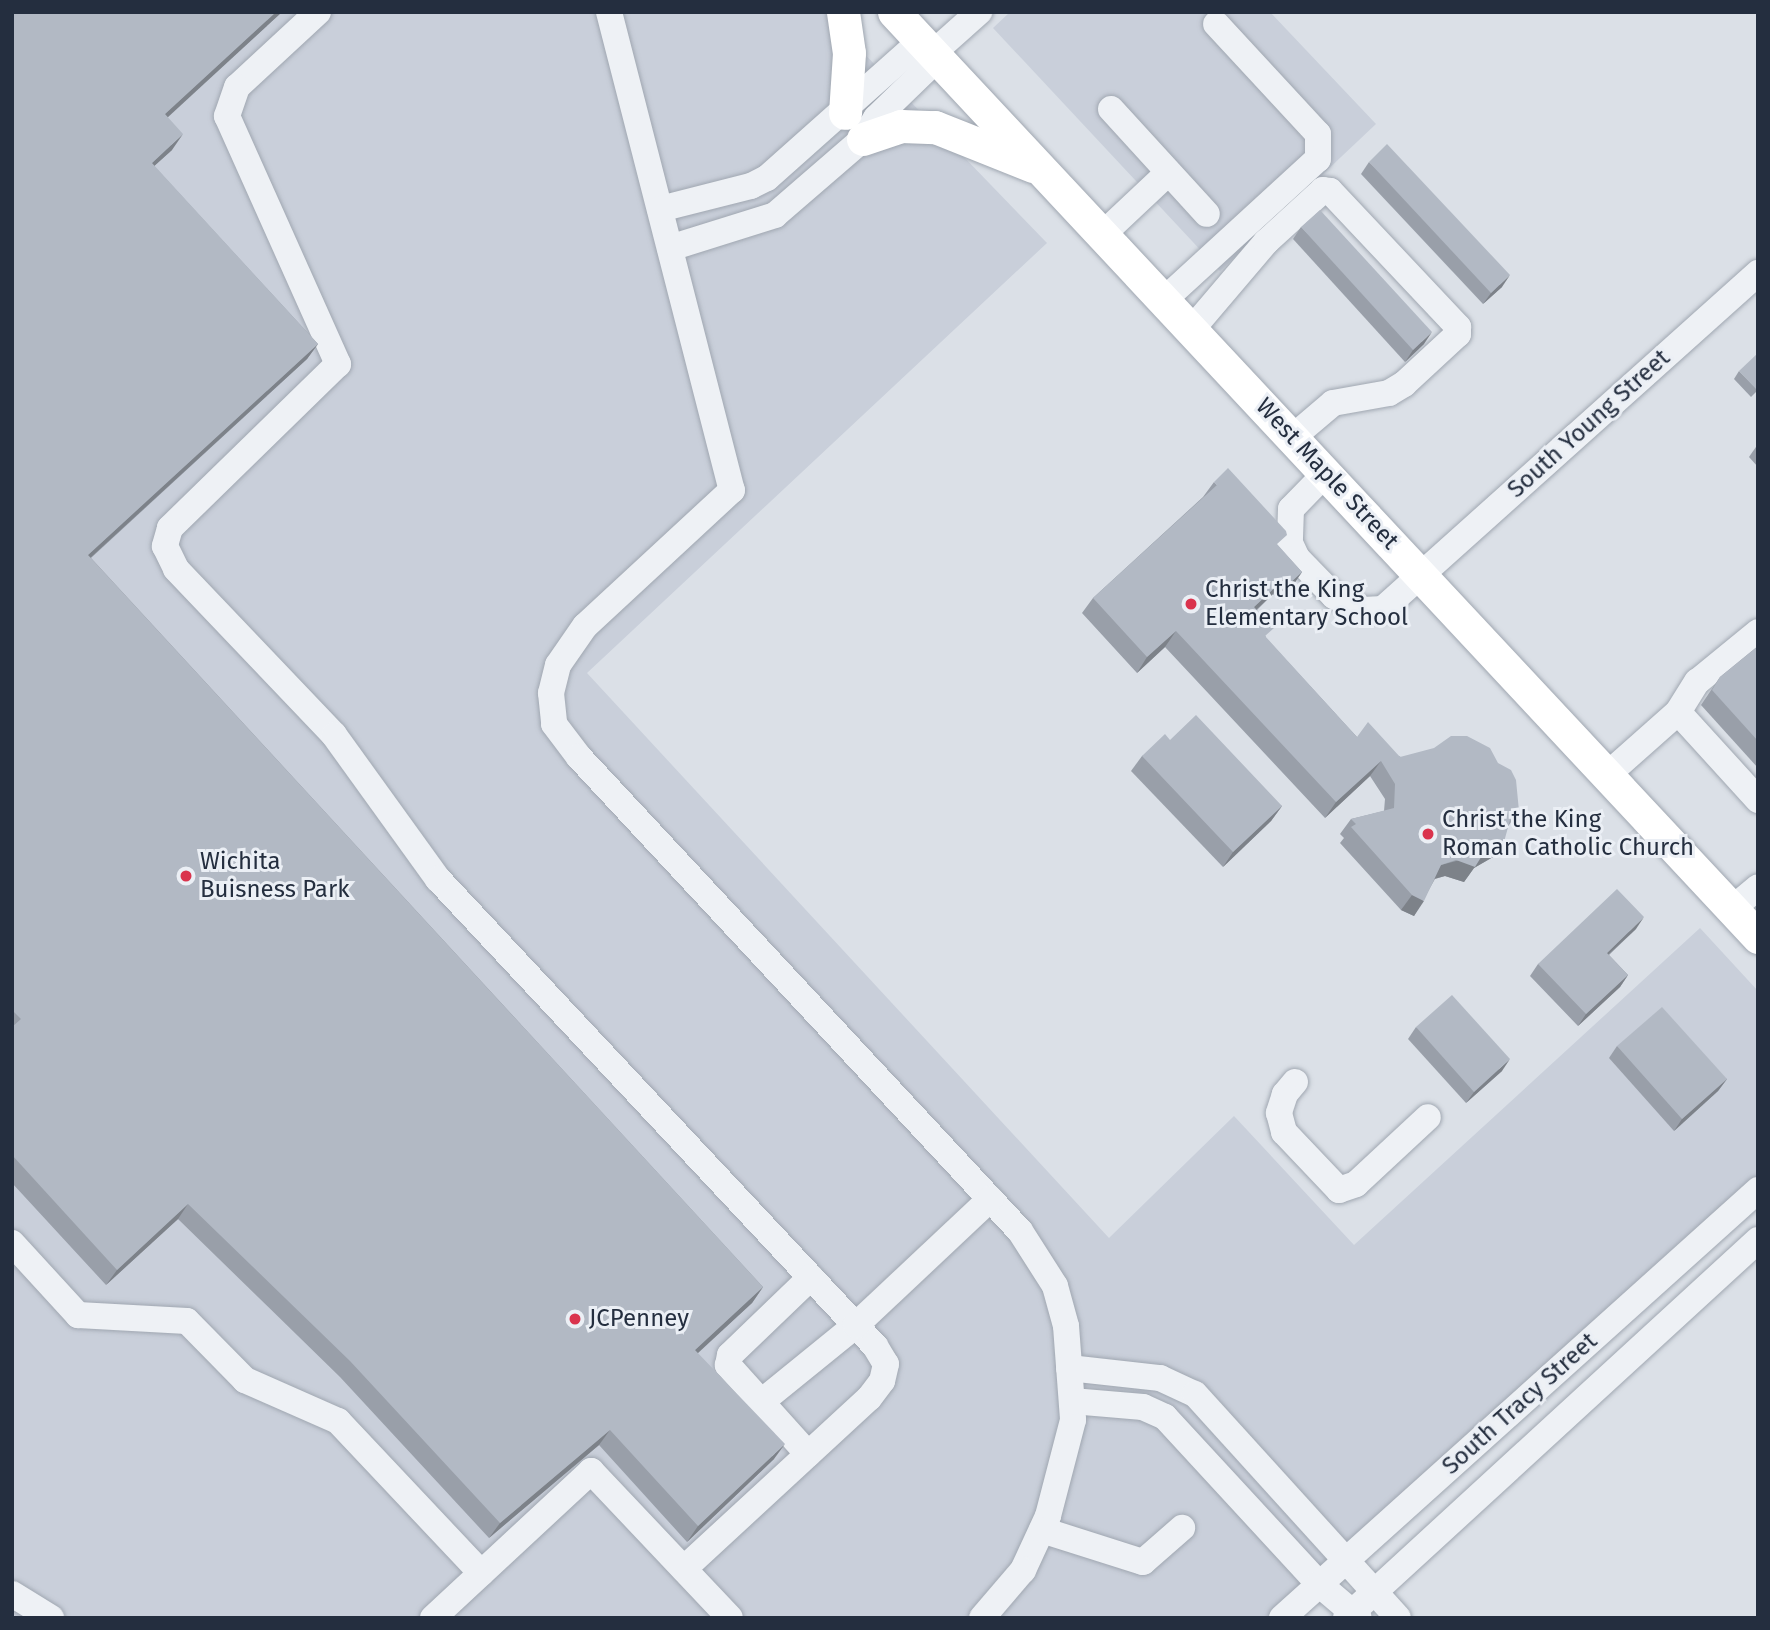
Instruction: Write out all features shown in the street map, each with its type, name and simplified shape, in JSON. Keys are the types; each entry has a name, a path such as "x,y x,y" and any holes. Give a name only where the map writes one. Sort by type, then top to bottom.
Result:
{"main road":[{"path":"843,12 854,126 935,127 1043,170"},
{"name":"West Maple Street","path":"894,12 1165,299 1758,937"}],"street":[{"path":"318,12 237,87 227,116 338,365 170,528 165,546 176,569 334,735 438,879 856,1325 886,1364 882,1381 684,1569"},
{"path":"609,12 732,490 585,626 558,665 551,693 554,724 1020,1231 1055,1286 1066,1326 1073,1420 1042,1530 1023,1570 982,1618"},
{"path":"660,209 767,178 854,126 876,118 931,51 979,12"},
{"path":"1165,299 1318,159 1318,134 1216,24"},
{"path":"1111,109 1207,214"},
{"path":"670,248 775,215 854,126"},
{"path":"1103,234 1168,173"},
{"path":"1192,329 1266,242 1323,190 1330,191 1458,327 1458,334 1404,384 1389,393 1333,403 1293,437"},
{"name":"South Young Street","path":"1326,473 1291,509 1290,543 1297,558 1334,596 1363,610 1383,609 1758,273"},
{"path":"1606,775 1678,712 1697,682 1758,632"},
{"path":"1678,712 1758,800"},
{"path":"1732,909 1758,887"},
{"path":"1295,1082 1284,1094 1279,1113 1284,1132 1339,1190 1356,1184 1429,1117"},
{"name":"South Tracy Street","path":"1282,1618 1758,1190"},
{"path":"760,1404 856,1325 990,1199"},
{"name":"South Tracy Street","path":"1353,1616 1374,1591 1758,1240"},
{"path":"12,1242 78,1315 187,1321 245,1380 338,1421 481,1573"},
{"path":"808,1454 760,1404 728,1365 730,1355 811,1277"},
{"path":"1069,1368 1160,1378 1195,1394 1398,1618"},
{"path":"1072,1401 1143,1407 1165,1417 1319,1584 1353,1616"},
{"path":"433,1618 592,1471 730,1618"},
{"path":"1042,1530 1143,1562 1182,1528"},
{"path":"12,1594 51,1618"}],"shaded area":[{"path":"12,12 824,12 1047,243 587,673 1109,1238 1234,1116 1354,1245 1700,928 1758,991 1758,1181 1265,1618 17,1618 12,1614"},
{"path":"1010,12 1270,12 1376,124 1220,271 993,28"}],"building":[{"name":"Wichita Buisness Park","path":"12,12 276,12 165,114 183,134 152,163 318,344 88,555 763,1287 695,1350 785,1444 698,1526 610,1430 500,1523 350,1361 188,1204 117,1270 12,1155 12,1027 21,1019 12,1010"},
{"path":"1387,144 1510,275 1491,293 1369,162"},
{"path":"1320,210 1432,332 1413,350 1301,227"},
{"path":"1758,353 1758,388 1756,389 1739,371"},
{"path":"1228,468 1286,531 1287,535 1277,544 1302,572 1289,584 1284,579 1254,607 1274,628 1265,636 1357,737 1368,722 1400,757 1434,748 1451,736 1467,736 1490,748 1498,763 1511,770 1516,780 1519,811 1510,820 1504,842 1483,854 1475,867 1456,860 1441,865 1424,901 1412,895 1351,827 1356,824 1351,819 1394,808 1395,784 1381,761 1336,802 1176,631 1147,657 1093,598 1217,485 1214,482"},
{"path":"1758,646 1758,741 1712,690 1720,677"},
{"path":"1196,715 1282,806 1233,852 1142,756 1165,734 1170,740"},
{"path":"1617,889 1644,917 1607,953 1628,975 1586,1014 1538,964"},
{"path":"1452,995 1510,1059 1474,1092 1416,1027"},
{"path":"1662,1007 1727,1079 1682,1119 1617,1046"}],"place":[{"name":"Christ the King Elementary School","path":"1191,604"},
{"name":"Christ the King Roman Catholic Church","path":"1428,834"},
{"name":"Wichita Buisness Park","path":"186,876"},
{"name":"JCPenney","path":"575,1319"}]}
